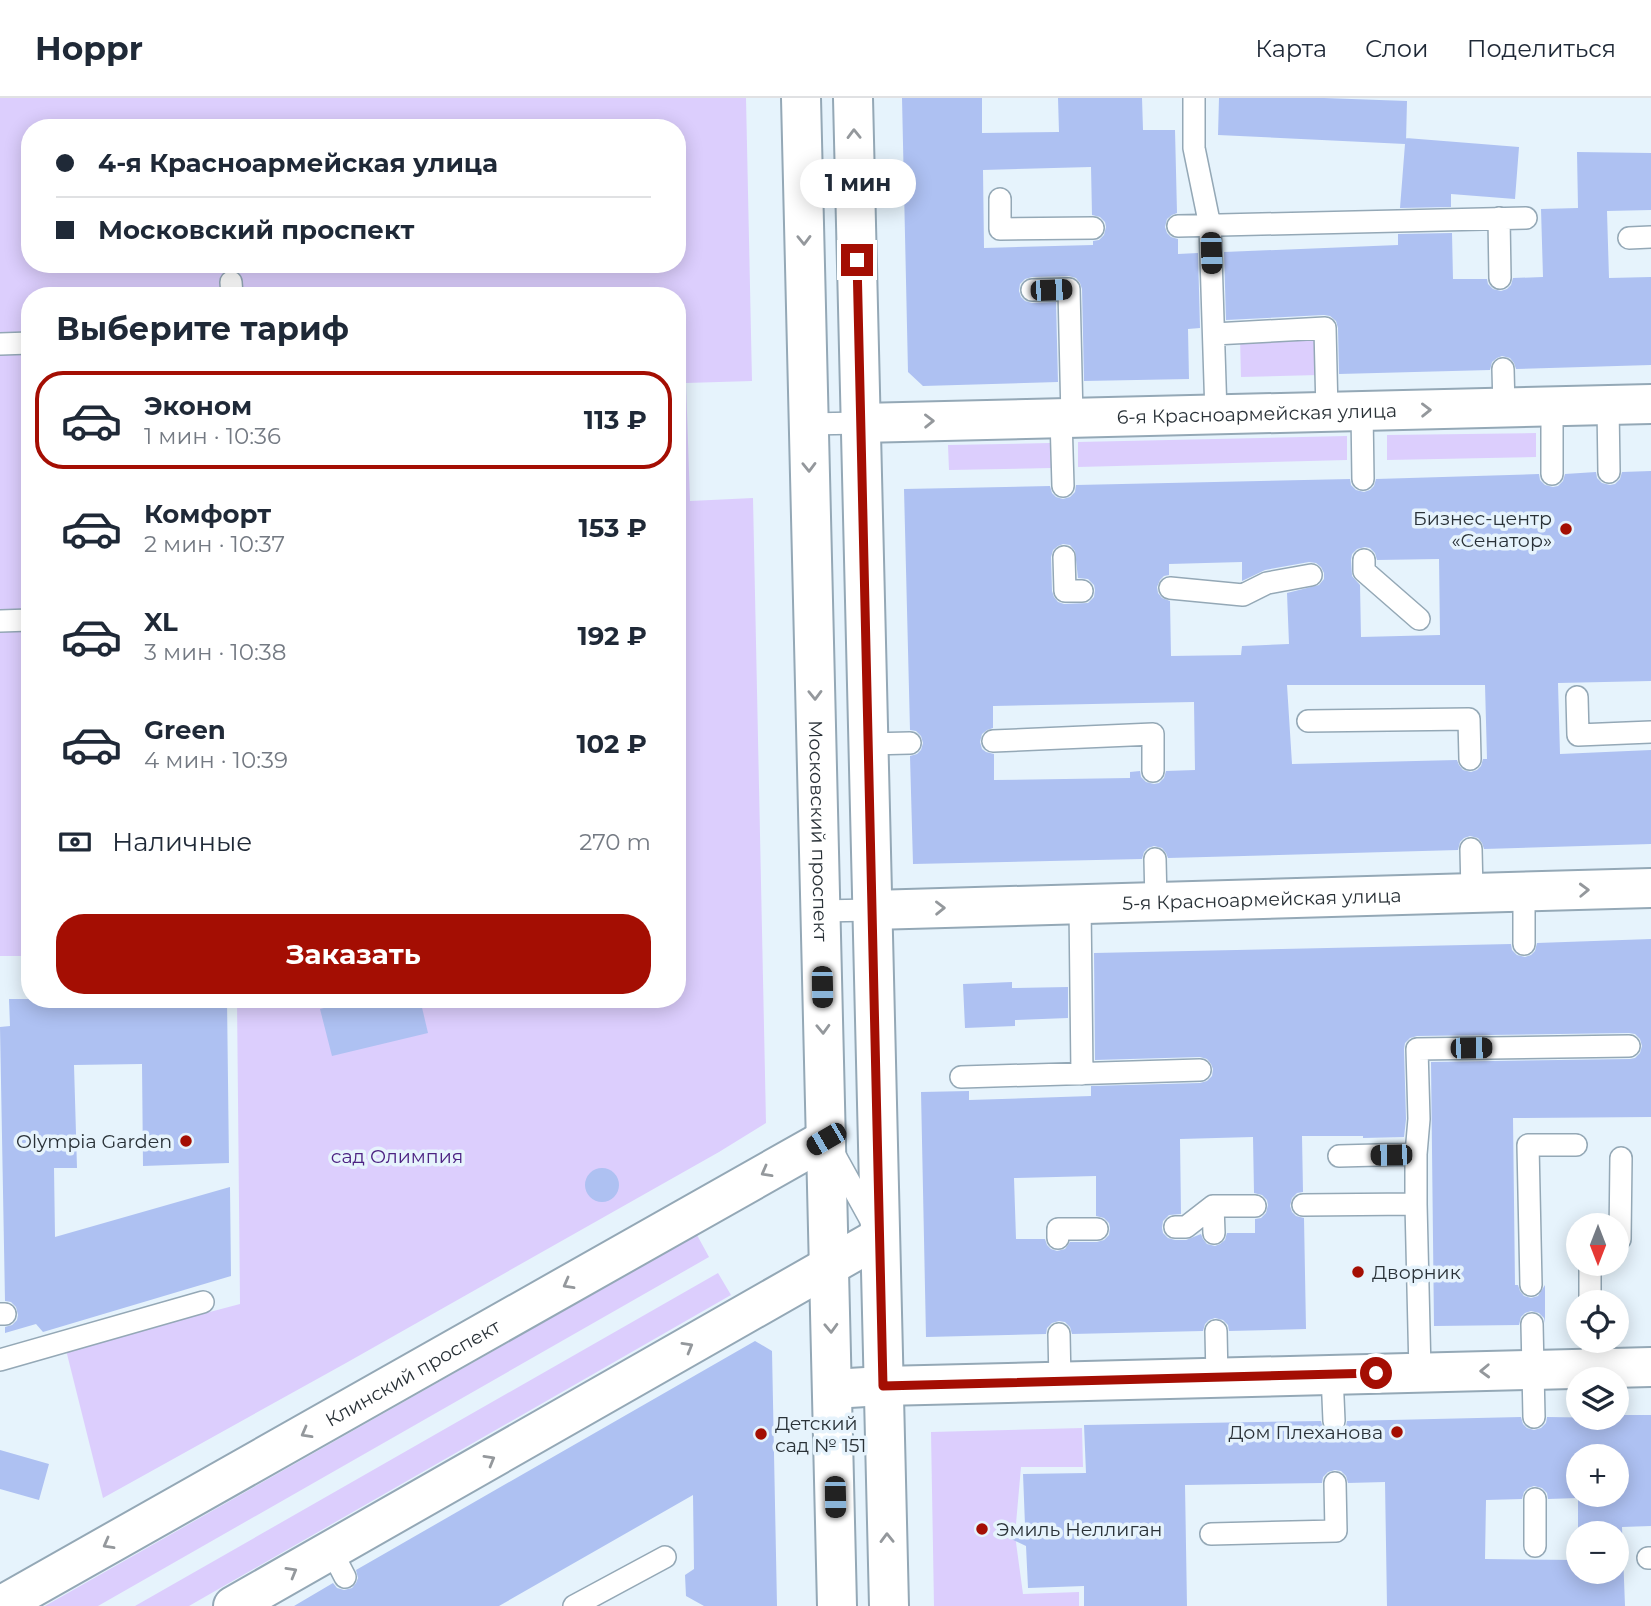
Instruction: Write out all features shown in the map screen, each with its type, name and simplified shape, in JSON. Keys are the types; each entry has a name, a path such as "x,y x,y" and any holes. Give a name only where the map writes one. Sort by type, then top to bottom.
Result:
{"street":[{"name":"Московский проспект","path":"801,98 837,1606"},
{"path":"853,98 889,1606"},
{"name":"6-я Красноармейская улица","path":"861,423 1651,404"},
{"name":"5-я Красноармейская улица","path":"872,910 1651,888"},
{"name":"Клинский проспект","path":"0,1606 826,1139"},
{"path":"233,1606 338,1563 880,1237"},
{"path":"832,1389 1533,1369 1592,1354 1651,1367"}],"lane":[{"path":"1194,98 1194,148 1210,226 1216,414"},
{"path":"1000,199 1000,229 1093,228"},
{"path":"1499,218 1500,278"},
{"path":"1178,226 1526,218"},
{"path":"1629,237 1651,237"},
{"path":"1032,290 1069,289 1062,486"},
{"path":"1214,334 1325,328 1363,479"},
{"path":"0,344 21,343"},
{"path":"1503,369 1504,408"},
{"path":"1608,405 1609,472"},
{"path":"1552,407 1552,474"},
{"path":"808,424 861,423"},
{"path":"1065,557 1065,591 1082,591"},
{"path":"1364,560 1364,571 1419,619"},
{"path":"1170,588 1243,594 1267,583 1311,575"},
{"path":"0,621 21,620"},
{"path":"1577,697 1578,736 1651,733"},
{"path":"1308,721 1469,719 1470,759"},
{"path":"993,741 1153,734 1153,771"},
{"path":"868,744 910,743"},
{"path":"1471,849 1472,893"},
{"path":"1155,859 1156,903"},
{"path":"1524,892 1524,944"},
{"path":"1080,905 1082,1074"},
{"path":"820,911 872,910"},
{"path":"1420,1372 1416,1204 1419,1119 1417,1049 1524,1039 1629,1046"},
{"path":"961,1077 1200,1070"},
{"path":"826,1139 880,1237"},
{"path":"1531,1285 1528,1145 1576,1145"},
{"path":"1339,1156 1416,1154"},
{"path":"1620,1213 1621,1158"},
{"path":"1303,1205 1416,1204"},
{"path":"1175,1227 1186,1227 1213,1206 1255,1206"},
{"path":"1213,1206 1214,1233"},
{"path":"1058,1238 1058,1230 1097,1229"},
{"path":"0,1360 203,1302"},
{"path":"1532,1324 1534,1417"},
{"path":"1216,1331 1217,1378"},
{"path":"1059,1334 1060,1382"},
{"path":"1332,1374 1334,1421"},
{"path":"1211,1534 1336,1531 1335,1483"},
{"path":"1535,1499 1535,1546"},
{"path":"574,1606 665,1558"}],"green space":[{"name":"сад Олимпия","path":"0,98 746,98 752,381 686,383 686,287 21,287 21,956 0,956"},
{"path":"1318,335 1319,375 1241,377 1240,337"},
{"name":"сад Олимпия","path":"686,383 690,501 753,498 766,1123 346,1363 103,1498 66,1350 240,1304 237,1008 686,1008"},
{"path":"1536,433 1536,457 1387,460 1387,435"},
{"path":"1347,436 1347,460 1078,467 1078,442"},
{"path":"1050,443 1051,468 949,470 948,445"},
{"path":"697,1235 709,1257 98,1606 45,1606"},
{"path":"718,1273 731,1295 189,1606 135,1606"},
{"path":"1082,1428 1083,1467 1021,1467 1015,1535 1023,1594 1079,1592 1079,1606 934,1606 931,1432"}],"building":[{"path":"902,98 982,98 982,133 1059,132 1058,98 1142,98 1143,130 1175,130 1177,213 1167,219 1165,227 1171,237 1178,239 1178,254 1198,253 1200,328 1188,329 1189,379 1084,381 1082,289 1076,278 1069,276 1025,279 1020,284 1019,291 1025,301 1056,302 1058,382 923,386 908,372","holes":["1091,167 1092,215 1100,217 1106,227 1104,235 1093,241 1093,245 984,248 983,170"]},
{"path":"1219,98 1407,101 1406,138 1519,147 1515,199 1451,194 1451,207 1400,208 1405,144 1218,135"},
{"path":"1577,152 1651,153 1651,210 1607,211 1609,278 1651,277 1651,365 1516,369 1510,358 1502,356 1492,362 1490,370 1339,374 1338,328 1336,321 1330,316 1226,320 1224,252 1398,245 1398,234 1452,233 1453,279 1487,279 1493,289 1501,291 1511,285 1513,278 1543,277 1541,209 1578,208"},
{"path":"1651,471 1651,681 1558,683 1560,754 1651,750 1651,844 1484,849 1478,838 1470,836 1460,842 1458,850 1168,858 1162,848 1154,846 1144,852 1142,859 913,864 910,756 921,750 923,743 916,731 910,730 904,489 1050,486 1056,497 1063,499 1075,492 1076,485 1350,479 1356,490 1364,492 1374,486 1376,479 1539,474 1545,485 1553,487 1563,481 1565,474 1596,472 1602,483 1610,485 1620,479 1622,472","holes":["1070,545 1075,551 1078,578 1088,579 1094,585 1094,597 1088,603 1064,604 1054,597 1051,557 1058,546","1370,548 1377,560 1439,559 1440,635 1361,637 1360,585 1352,576 1351,560 1357,549","1242,562 1242,581 1265,570 1309,562 1321,567 1324,579 1319,585 1287,593 1289,644 1242,646 1241,655 1171,656 1170,601 1162,598 1157,587 1160,580 1169,575 1169,564","1287,685 1485,685 1487,759 1483,759 1481,766 1471,772 1463,770 1457,760 1292,764","1194,702 1195,770 1166,771 1164,778 1154,784 1146,782 1140,771 1130,772 1130,778 994,780 994,754 982,749 980,742 982,734 993,728 993,706"]},
{"path":"1651,939 1651,1117 1513,1118 1515,1285 1518,1285 1524,1296 1531,1298 1538,1296 1545,1285 1545,1323 1539,1313 1531,1311 1521,1317 1519,1325 1434,1326 1431,1062 1630,1059 1640,1053 1642,1046 1635,1034 1410,1038 1404,1049 1404,1137 1302,1136 1303,1192 1292,1198 1290,1206 1296,1216 1304,1218 1306,1329 1229,1331 1223,1320 1215,1318 1205,1324 1203,1331 1072,1334 1065,1322 1059,1321 1047,1328 1046,1334 926,1337 921,1092 969,1091 969,1100 1091,1096 1091,1086 1200,1083 1212,1076 1211,1064 1200,1057 1095,1060 1094,953 1511,944 1517,955 1525,957 1535,951 1537,943","holes":["1253,1137 1254,1193 1262,1195 1268,1205 1266,1213 1255,1219 1255,1233 1227,1233 1225,1240 1215,1246 1207,1244 1201,1234 1186,1240 1168,1238 1163,1233 1163,1221 1169,1215 1181,1214 1180,1139","1096,1176 1096,1216 1104,1218 1110,1228 1109,1235 1104,1240 1070,1242 1065,1249 1057,1251 1051,1249 1045,1239 1016,1239 1014,1178"]},
{"path":"1012,982 1012,988 1068,987 1068,1018 1015,1020 1015,1026 965,1028 963,984"},
{"name":"Olympiа Garden","path":"9,999 21,999 21,1008 227,1008 229,1163 143,1166 142,1064 74,1065 77,1168 54,1168 55,1237 230,1187 231,1276 43,1332 36,1324 5,1333 5,1327 12,1325 18,1315 16,1307 5,1301 0,1027 10,1026"},
{"path":"422,1008 428,1033 332,1056 320,1009"},
{"path":"602,1168 614,1173 619,1185 614,1197 602,1202 590,1197 585,1185 590,1173"},
{"path":"755,1341 772,1351 777,1606 704,1606 686,1596 685,1575 694,1569 693,1495 499,1606 294,1606 333,1583 344,1590 352,1588 358,1578 356,1570"},
{"path":"1629,1415 1651,1415 1651,1526 1629,1527 1629,1521 1578,1521 1578,1507 1629,1507 1629,1444 1566,1444 1566,1498 1548,1499 1542,1488 1534,1486 1524,1492 1522,1499 1486,1500 1485,1559 1566,1560 1566,1584 1624,1584 1625,1606 1387,1606 1385,1482 1348,1483 1341,1471 1335,1470 1323,1477 1322,1483 1185,1485 1187,1606 1084,1606 1084,1586 1028,1588 1026,1546 1009,1538 1025,1525 1023,1474 1086,1473 1084,1425 1321,1421 1323,1429 1334,1434 1342,1432 1347,1421 1521,1417 1527,1428 1534,1430 1546,1423 1547,1417 1566,1417 1566,1430 1629,1430"},
{"path":"0,1450 49,1464 39,1500 0,1489"}],"place":[{"name":"Бизнес-центр «Сенатор»","path":"1566,529"},
{"name":"Olympiа Garden","path":"186,1141"},
{"name":"Дворник","path":"1358,1272"},
{"name":"Дом Плеханова","path":"1397,1432"},
{"name":"Детский сад № 151","path":"761,1434"},
{"name":"Эмиль Неллиган","path":"982,1529"}],"route":[{"path":"857,260 883,1386 1376,1373"}]}
